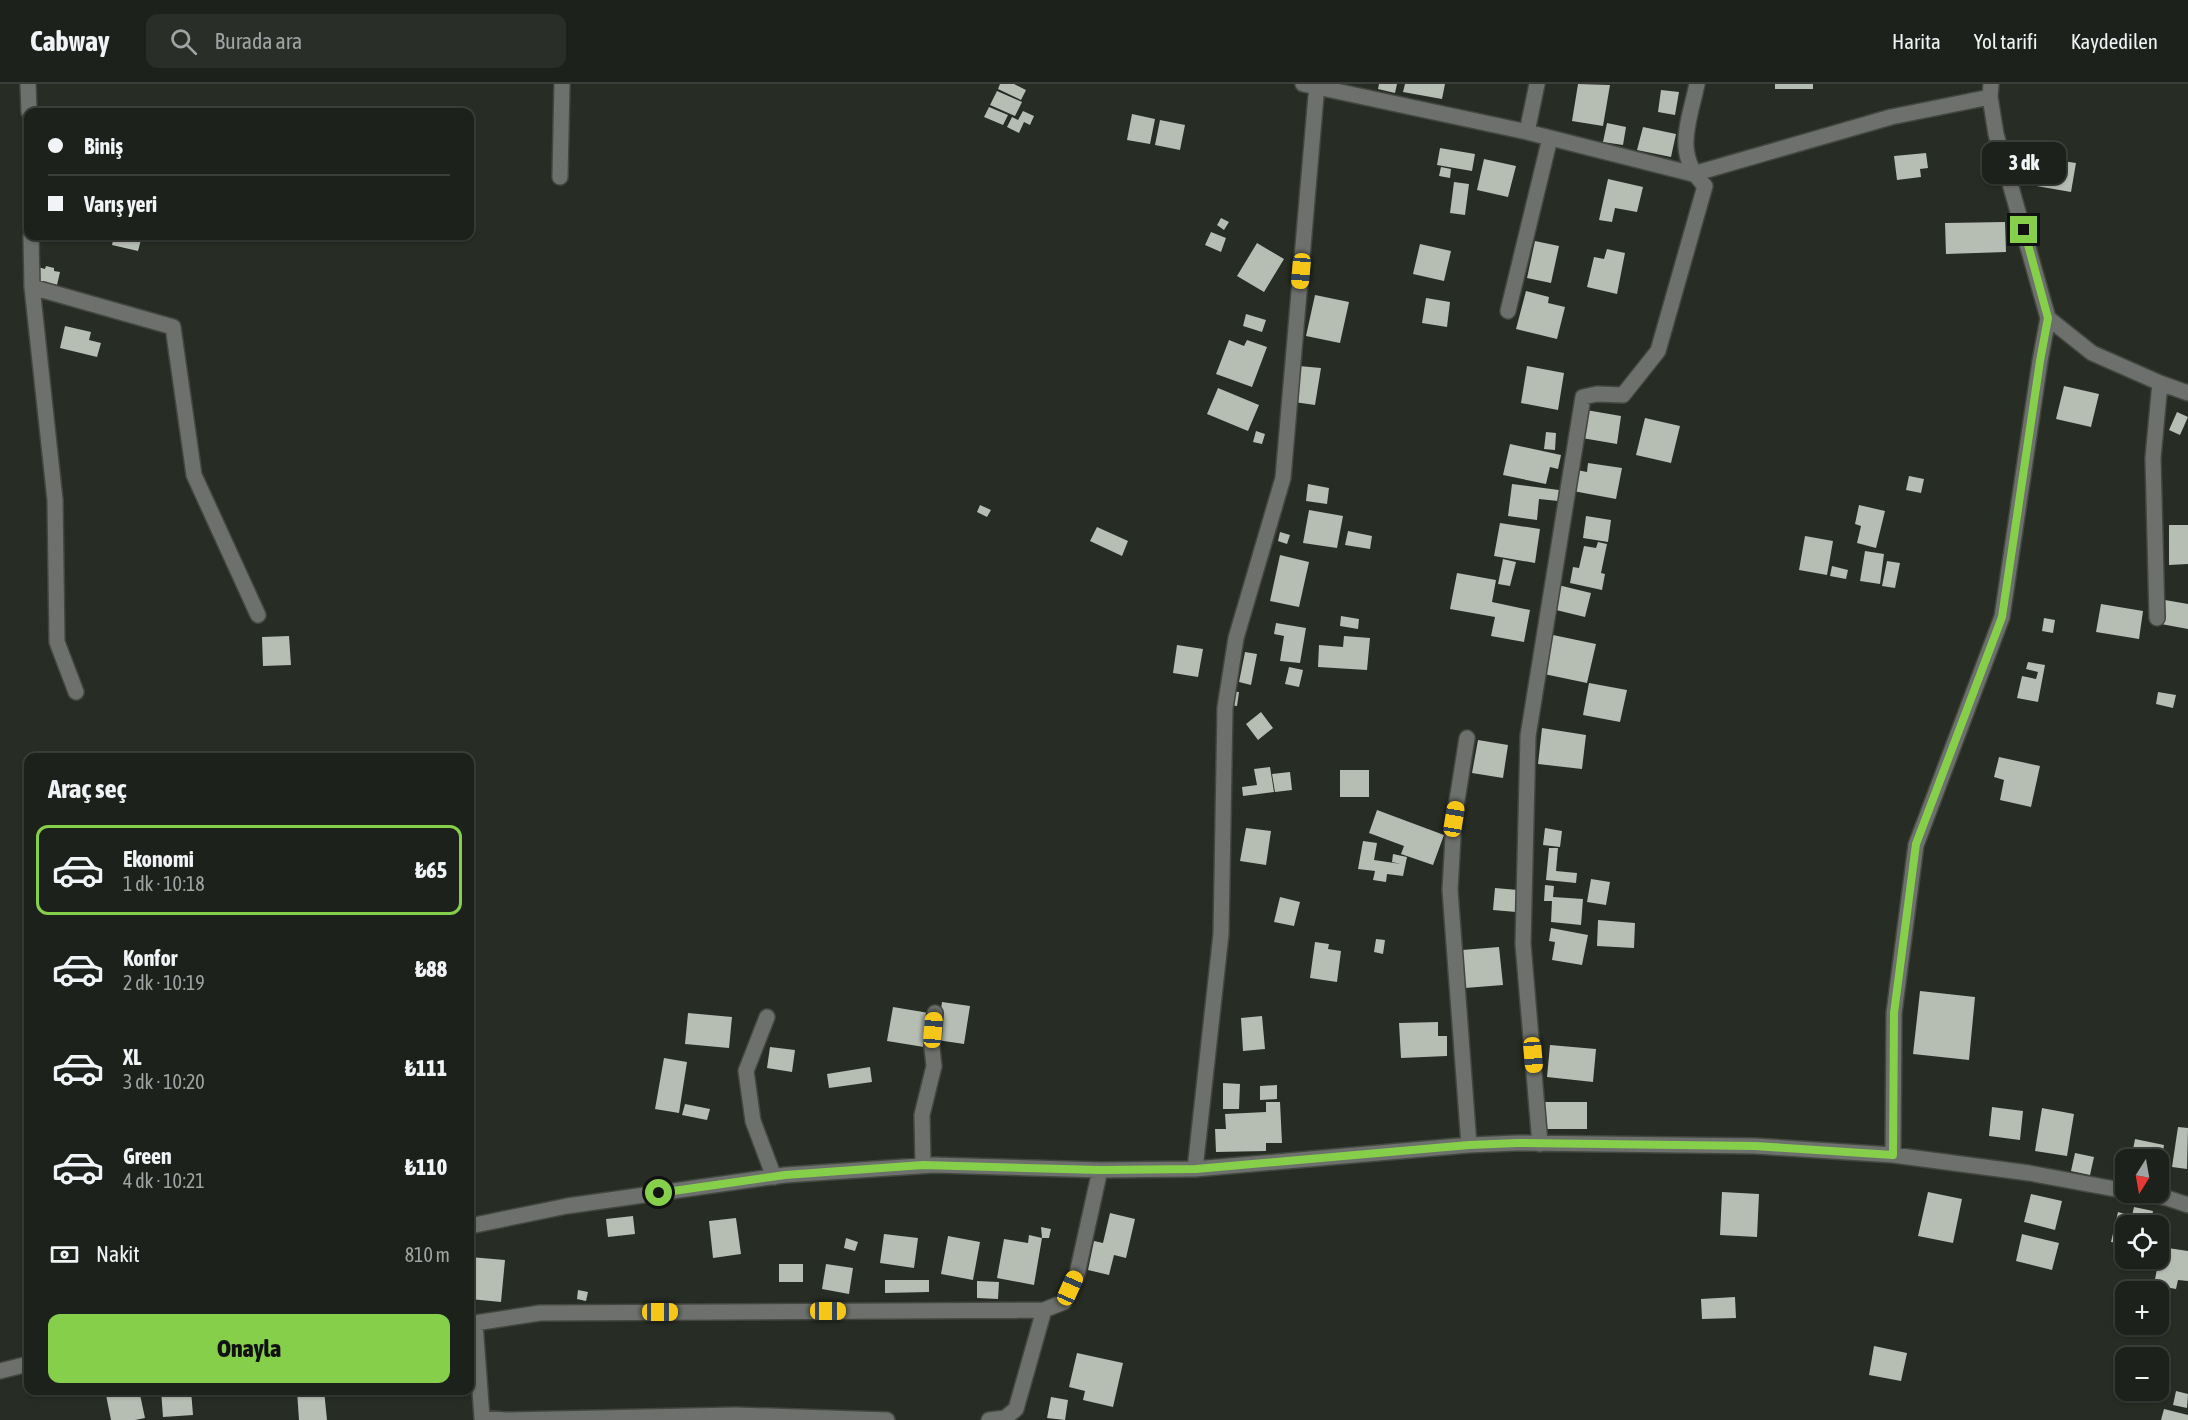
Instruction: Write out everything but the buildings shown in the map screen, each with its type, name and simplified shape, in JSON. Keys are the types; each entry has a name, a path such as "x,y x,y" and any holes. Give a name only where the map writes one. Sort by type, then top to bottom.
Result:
{"street":[{"path":"28,84 29,108"},
{"path":"560,177 562,84"},
{"path":"1527,132 1537,84"},
{"path":"1693,174 1684,146 1697,84"},
{"path":"1196,1169 1221,934 1225,708 1236,638 1283,478 1312,85 1527,132 1693,174 1706,186 1658,351 1623,395 1597,394 1583,398 1528,736 1523,944 1540,1144"},
{"path":"1693,174 1991,91 1996,134 2048,318 2002,617 1916,844 1894,1013 1893,1155"},
{"path":"1508,311 1550,138"},
{"path":"31,240 32,287 55,500 57,642 76,692"},
{"path":"32,287 173,327 194,475 258,615"},
{"path":"2048,318 2092,353 2188,393"},
{"path":"2157,618 2153,458 2160,383"},
{"path":"1467,738 1454,819 1450,890 1469,1145"},
{"path":"923,1165 922,1115 934,1066 932,1048 935,1013"},
{"path":"767,1017 746,1071 753,1121 774,1177"},
{"path":"474,1225 567,1206 774,1177 923,1165 1100,1170 1196,1169 1469,1145 1755,1146 1893,1155 2029,1173 2115,1189"},
{"path":"887,1420 736,1415 517,1420 482,1418 476,1323 540,1313 1044,1310 1064,1302 1077,1274 1100,1170"},
{"path":"2169,1199 2188,1205"},
{"path":"990,1420 1005,1418 1016,1409 1044,1310"},
{"path":"0,1371 24,1365"}],"route":[{"path":"659,1193 785,1175 923,1165 1100,1170 1196,1169 1469,1145 1517,1143 1755,1146 1893,1155 1894,1013 1916,844 2002,617 2048,318 2024,230"}]}
